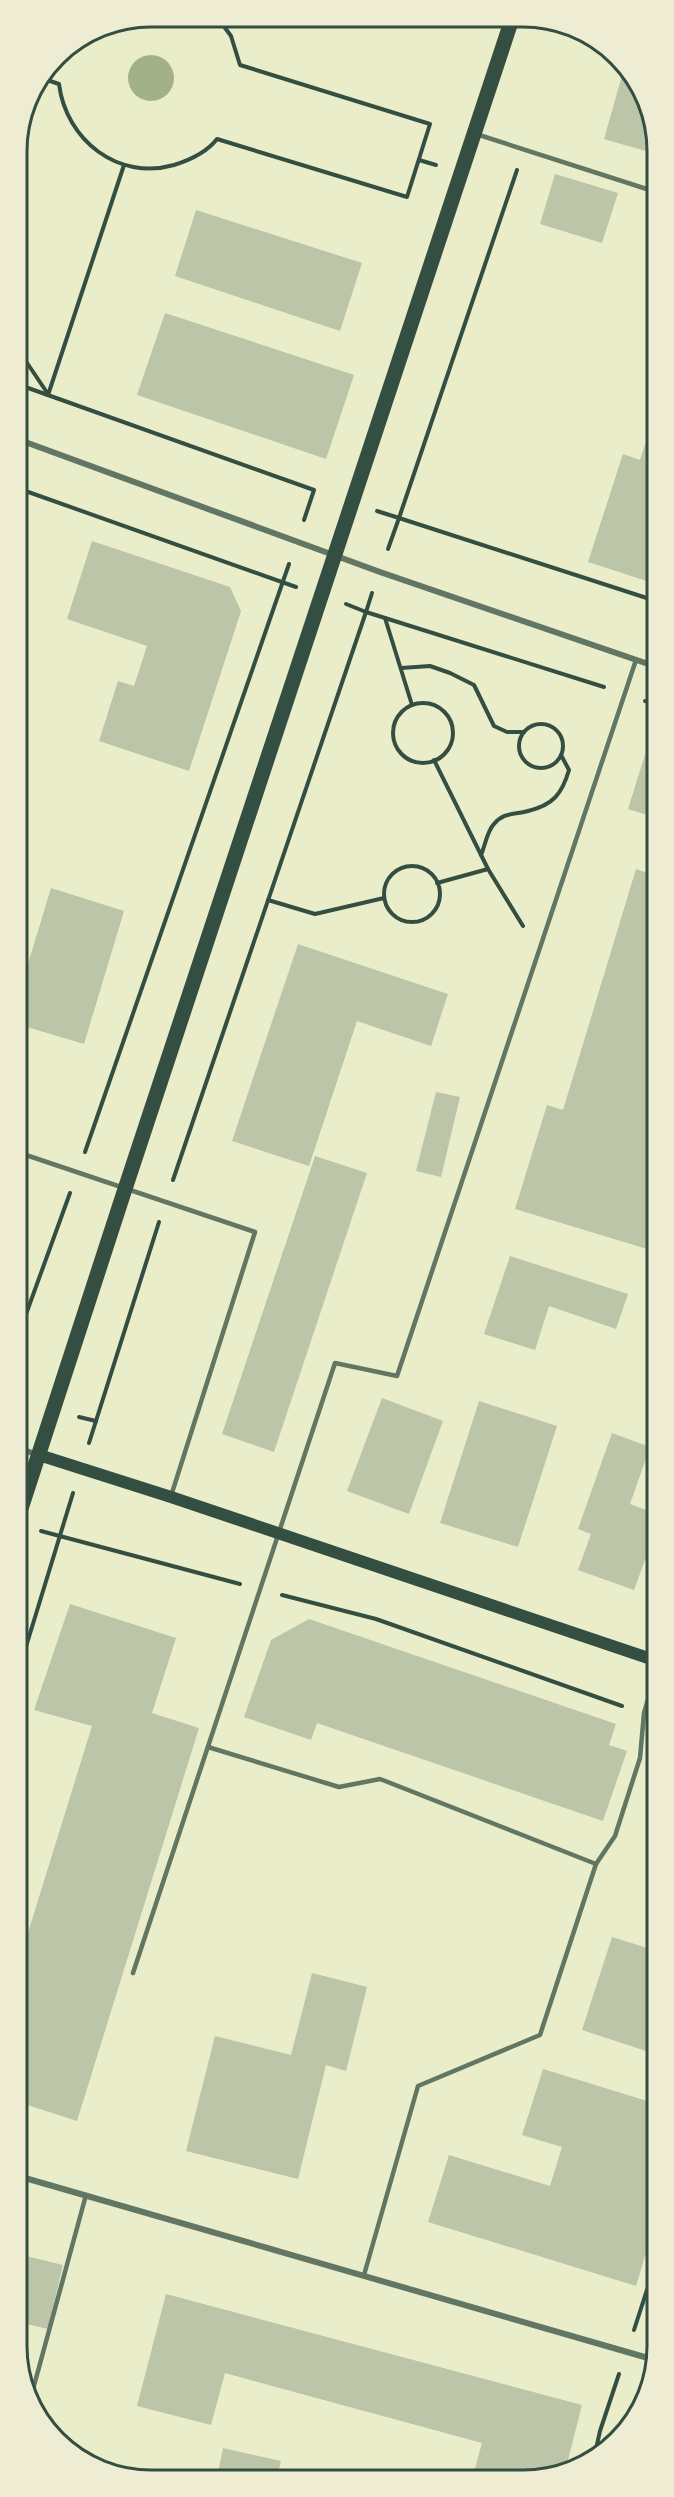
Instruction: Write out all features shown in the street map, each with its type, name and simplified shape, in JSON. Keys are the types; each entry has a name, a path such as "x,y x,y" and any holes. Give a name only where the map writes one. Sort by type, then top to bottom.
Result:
{"main road":[{"path":"27,1491 509,27"},
{"path":"39,1455 171,1497 647,1658"}],"street":[{"path":"27,443 334,555 647,664"},
{"path":"27,1451 39,1455"},
{"path":"27,2179 647,2358"}],"lane":[{"path":"473,133 647,189"},
{"path":"133,1973 335,1363 397,1376 636,660"},
{"path":"27,1155 255,1232 171,1497"},
{"path":"364,2275 418,2086 540,2035 596,1864 615,1836 640,1758 647,1703"},
{"path":"208,1747 339,1787 380,1779 596,1864"},
{"path":"34,2386 86,2195"}],"path":[{"path":"49,81 59,84 67,116 83,140 105,158 124,165 160,169 179,164 188,161 217,139 407,197 430,124 240,65 231,36 224,27"},
{"path":"524,150 399,518 647,598"},
{"path":"48,395 124,165"},
{"path":"27,363 48,395"},
{"path":"27,388 314,490 78,1173 27,1312"},
{"path":"27,1644 165,1203 366,612 647,701"},
{"path":"385,617 412,705"},
{"path":"401,668 430,666 474,685 494,726 507,732 524,732"},
{"path":"422,702 435,705 446,712 453,726 453,741 445,754 434,760 417,762 406,758 398,749 394,738 394,727 399,715 412,705 422,702"},
{"path":"540,724 551,726 560,734 563,745 561,755 552,765 539,768 527,763 520,753 519,743 530,726 540,724"},
{"path":"481,856 492,826 504,815 528,811 551,802 564,789 569,770 561,755"},
{"path":"434,760 488,870 539,951"},
{"path":"411,866 424,868 434,877 440,888 439,902 432,913 420,920 407,922 395,916 387,909 384,898 384,888 388,878 398,869 411,866"},
{"path":"437,883 488,870"},
{"path":"268,900 315,914 384,898"},
{"path":"39,1530 376,1619 644,1713"},
{"path":"597,2445 647,2290"}],"shaded area":[{"path":"151,55 160,56 168,61 173,69 173,87 168,95 160,100 151,101 142,100 134,95 129,87 128,78 129,69 134,61 142,56"}],"building":[{"path":"622,76 638,104 643,119 647,151 604,139"},
{"path":"555,174 618,193 602,243 540,224"},
{"path":"196,210 362,263 340,331 175,276"},
{"path":"165,313 354,375 326,459 137,395"},
{"path":"647,438 647,581 588,562 623,454 640,460"},
{"path":"92,541 230,587 241,611 189,771 99,741 118,681 134,686 147,646 67,619"},
{"path":"647,748 647,815 628,809"},
{"path":"636,869 647,873 647,1249 515,1209 547,1105 563,1110"},
{"path":"51,888 124,911 84,1044 27,1027 27,967"},
{"path":"298,944 448,994 431,1046 357,1021 309,1166 232,1141"},
{"path":"436,1092 460,1097 441,1177 416,1171"},
{"path":"315,1156 367,1173 274,1452 222,1434"},
{"path":"510,1256 628,1294 616,1329 549,1306 535,1350 484,1334"},
{"path":"382,1398 443,1421 409,1514 347,1491"},
{"path":"479,1401 557,1426 518,1547 440,1523"},
{"path":"612,1433 647,1446 647,1456 630,1504 647,1510 647,1554 634,1590 578,1570 591,1534 578,1529"},
{"path":"70,1604 176,1638 152,1713 199,1728 77,2121 27,2105 27,1936 92,1726 34,1710"},
{"path":"309,1619 616,1724 609,1745 627,1751 603,1821 317,1723 311,1740 244,1717 271,1640"},
{"path":"612,1937 647,1948 647,2051 582,2030"},
{"path":"312,1973 367,1987 346,2071 326,2065 298,2179 186,2151 215,2036 291,2055"},
{"path":"543,2069 647,2101 647,2249 636,2286 428,2222 449,2155 550,2186 562,2147 522,2135"},
{"path":"27,2256 63,2265 48,2329 27,2324"},
{"path":"166,2294 582,2405 568,2461 555,2466 523,2470 474,2470 482,2443 225,2373 211,2425 137,2406"},
{"path":"223,2448 281,2461 279,2470 219,2470"}]}
